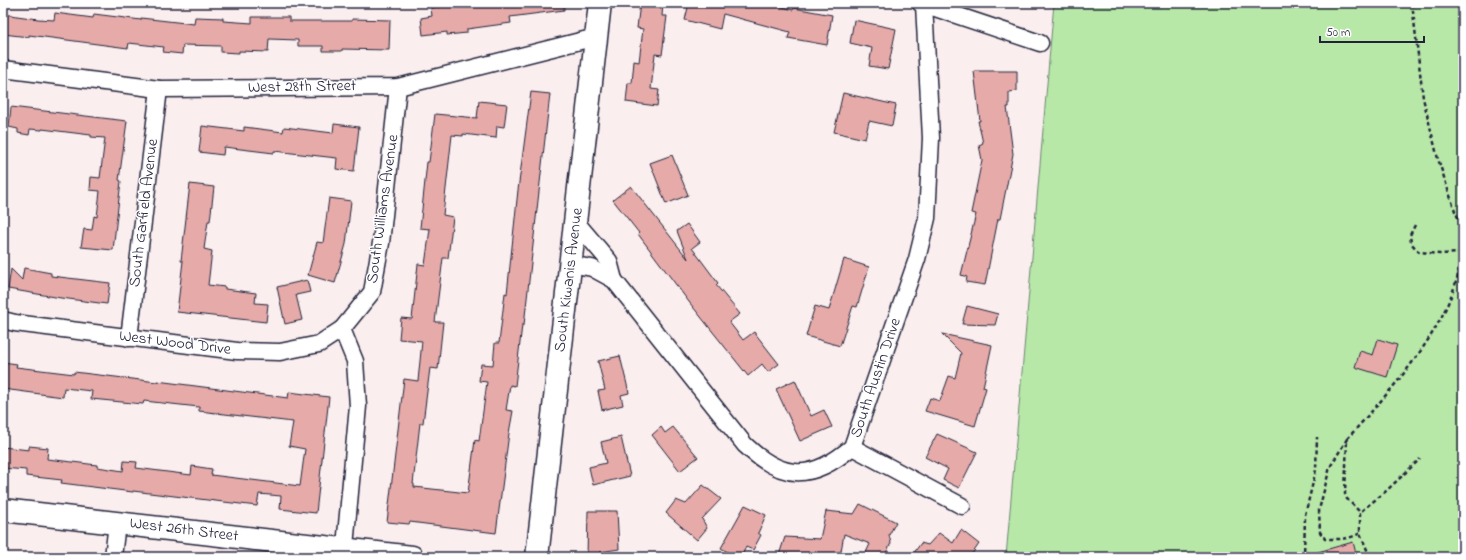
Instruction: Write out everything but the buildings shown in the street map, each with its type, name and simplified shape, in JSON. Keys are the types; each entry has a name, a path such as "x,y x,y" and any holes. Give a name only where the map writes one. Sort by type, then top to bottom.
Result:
{"main road":[{"name":"South Kiwanis Avenue","path":"537,557 600,3"},
{"name":"West 26th Street","path":"3,510 117,523 345,553 412,557"}],"street":[{"path":"922,4 1040,43"},
{"name":"South Austin Drive","path":"575,221 609,262 614,280 744,445 759,458 779,468 800,473 821,468 838,459 852,447 916,259 927,218 931,138 922,4"},
{"name":"West 28th Street","path":"3,69 159,89 398,87 596,37"},
{"name":"South Williams Avenue","path":"342,328 372,292 381,243 398,87"},
{"name":"South Garfield Avenue","path":"129,338 159,89"},
{"name":"South Austin Drive","path":"570,264 592,268 614,280"},
{"name":"West Wood Drive","path":"3,320 15,323 237,351 280,352 319,344 342,328"},
{"path":"342,328 356,361 358,406 345,553"},
{"path":"852,447 962,506"},
{"path":"113,557 117,523"}],"path":[{"path":"1412,3 1423,98 1438,159 1455,211 1463,228"},
{"path":"1416,225 1410,235 1411,244 1419,252 1440,254 1462,253"},
{"path":"1360,533 1354,537 1325,539 1320,532 1319,510 1330,467 1347,439 1381,402 1421,350 1437,325 1456,283 1462,253 1463,234"},
{"path":"1304,557 1304,515 1316,470 1317,437"},
{"path":"1347,439 1344,494 1360,512 1360,533 1370,557"},
{"path":"1360,512 1385,492 1420,460"}],"green space":[{"path":"1054,3 1463,3 1463,557 1006,557"}]}
